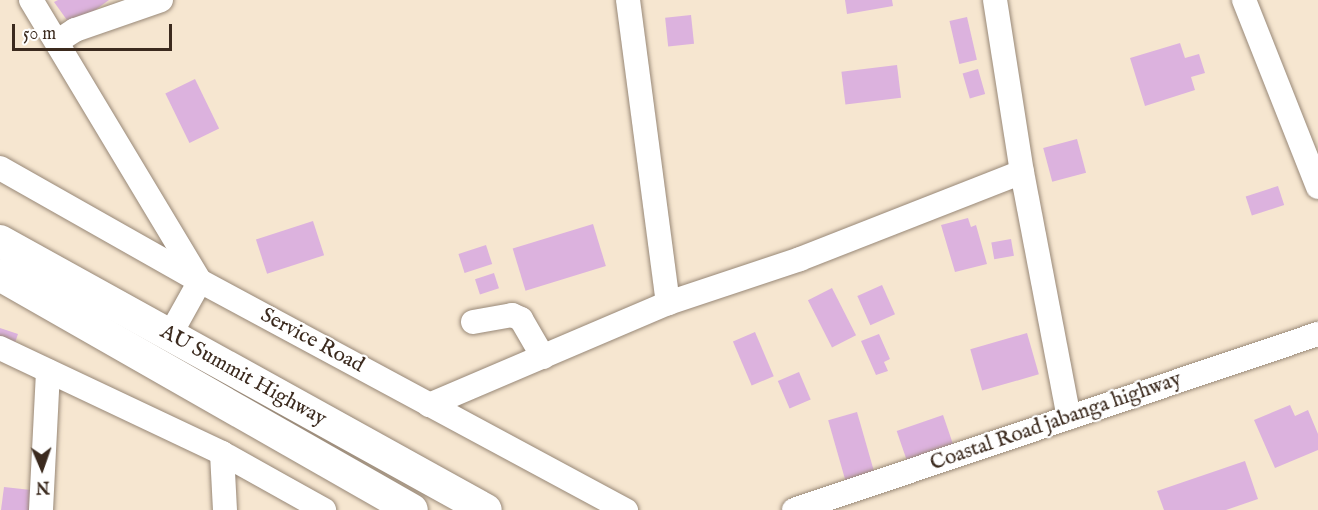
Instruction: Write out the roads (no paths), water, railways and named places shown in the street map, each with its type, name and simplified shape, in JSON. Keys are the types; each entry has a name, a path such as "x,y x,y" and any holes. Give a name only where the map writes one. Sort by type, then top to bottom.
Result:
{"main road":[{"name":"AU Summit Highway","path":"0,241 486,510"},
{"name":"AU Summit Highway","path":"0,275 412,510"}],"street":[{"path":"31,0 58,40 200,281 170,334"},
{"path":"58,40 75,30 161,0"},
{"path":"628,0 668,303"},
{"path":"995,0 1022,172 1069,418"},
{"path":"1244,0 1318,188"},
{"name":"Service Road","path":"0,168 200,281 626,510"},
{"path":"429,405 668,303 800,260 1022,172"},
{"path":"473,322 512,315 521,319 543,357"},
{"name":"Coastal Road jabanga highway","path":"794,510 1318,334"},
{"path":"5,355 48,371 222,453 324,510"},
{"path":"41,510 48,371"},
{"path":"222,453 225,510"}]}
